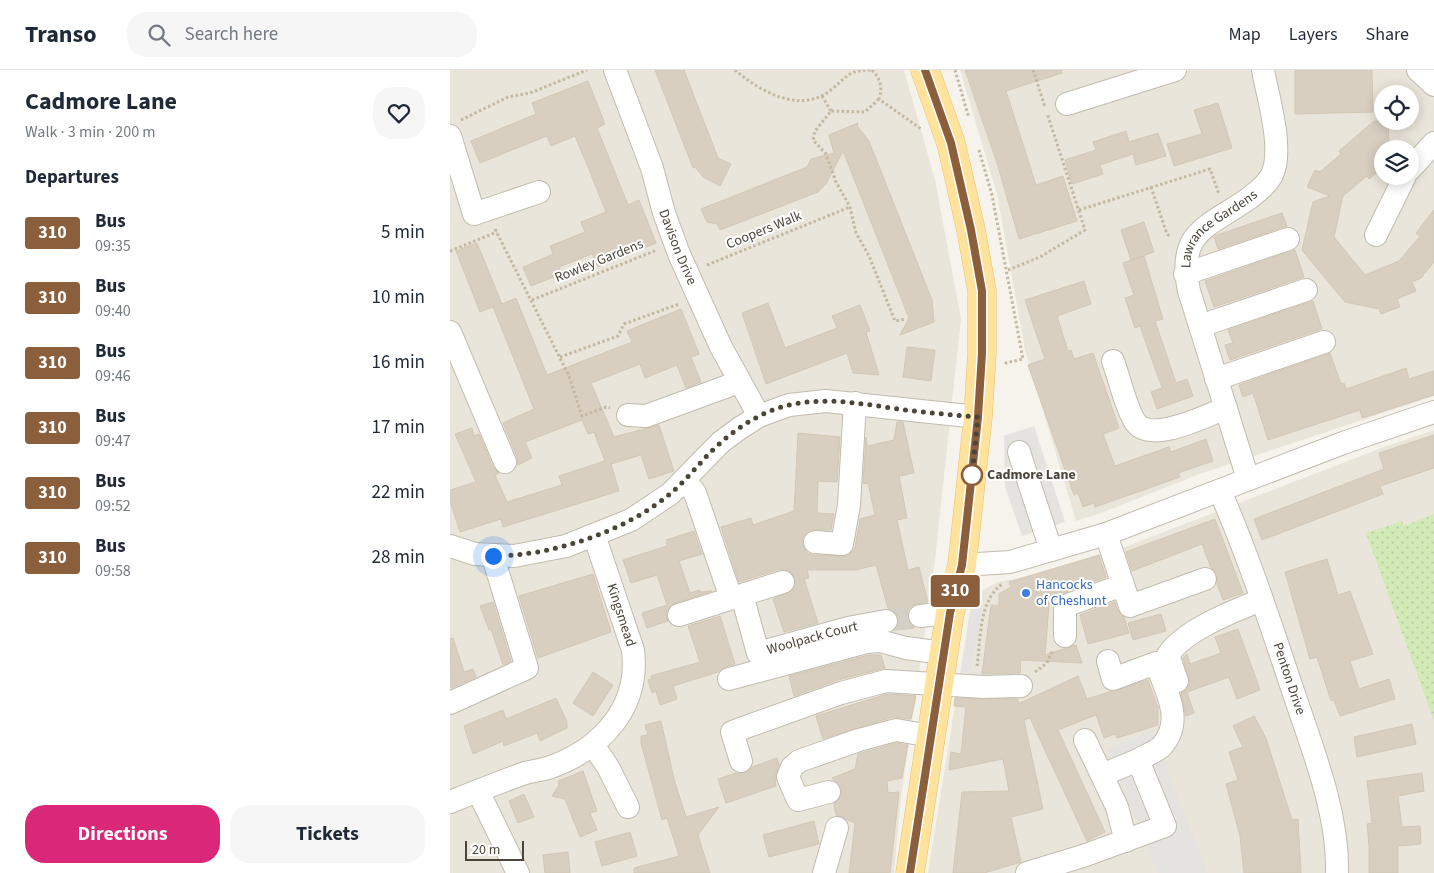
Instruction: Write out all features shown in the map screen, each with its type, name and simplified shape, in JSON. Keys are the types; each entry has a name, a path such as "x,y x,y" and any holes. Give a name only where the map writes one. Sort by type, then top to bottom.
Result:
{"main road":[{"path":"910,873 943,653 950,613 962,565 978,417 982,353 982,291 971,230 951,143 925,70"}],"street":[{"name":"Davison Drive","path":"615,70 638,127 652,168 664,213 697,298 739,382 759,416"},
{"path":"1066,104 1176,70"},
{"name":"Lawrance Gardens","path":"1248,479 1185,274 1188,249 1194,236 1263,188 1272,174 1276,156 1275,139 1263,70"},
{"path":"1418,70 1434,85"},
{"path":"453,129 480,212 539,192"},
{"path":"1419,160 1434,143"},
{"path":"1376,235 1401,185"},
{"path":"1185,274 1288,239"},
{"path":"1200,326 1306,290"},
{"path":"450,332 505,462"},
{"path":"1216,379 1324,342"},
{"path":"1113,361 1134,420 1147,431 1161,431 1226,408"},
{"path":"628,415 646,416 739,382"},
{"path":"450,546 475,554 493,556 538,552 566,546 631,520 670,494 721,442 759,416 804,402 855,403 978,417"},
{"path":"815,542 842,544 849,505 855,403"},
{"path":"962,565 1010,562 1106,534 1343,443 1434,412"},
{"path":"1019,452 1051,550"},
{"path":"685,480 695,493 738,602"},
{"name":"Penton Drive","path":"1220,491 1302,717 1328,801 1335,835 1337,873"},
{"path":"1106,534 1130,606 1205,579"},
{"name":"Kingsmead","path":"450,802 550,767 593,745 622,713 631,689 634,663 627,631 594,535"},
{"path":"450,703 527,668 493,556"},
{"path":"679,615 738,602 784,582"},
{"path":"1065,636 1065,606 1123,585"},
{"path":"1182,696 1168,655 1173,646 1206,626 1261,600"},
{"name":"Woolpack Court","path":"738,602 758,653 848,628 886,621"},
{"path":"920,616 950,613"},
{"path":"729,679 867,642 880,641 906,648 943,653"},
{"path":"1102,775 1138,760 1160,748 1173,727 1174,712 1156,663 1113,679 1108,661"},
{"path":"741,761 732,732 866,685 896,681 975,686 1021,686"},
{"path":"829,792 798,800 788,777 792,767 808,757 896,730 931,736"},
{"path":"1085,740 1116,808 1126,841"},
{"path":"593,745 608,767 628,807"},
{"path":"1037,872 1165,826 1138,760"},
{"path":"478,791 518,873"},
{"path":"824,873 837,828"}],"path":[{"path":"453,129 508,98 530,92 586,70"},
{"path":"734,70 760,88 784,99 803,102 822,96 847,74 854,71 872,70 880,80 882,87 879,99 865,112 831,112"},
{"path":"1008,270 1040,257 1085,230 1033,70"},
{"path":"822,96 831,112"},
{"path":"879,99 921,130"},
{"path":"831,112 816,131 813,140 826,154 836,182 850,207 856,233 869,256 895,321 906,319"},
{"path":"919,121 923,138"},
{"path":"1078,210 1210,169 1219,194 1230,210"},
{"path":"1151,187 1167,234 1188,249"},
{"name":"Coopers Walk","path":"687,273 850,207"},
{"path":"480,212 497,232 532,300 560,357 582,416 606,407 628,415"},
{"path":"450,251 497,232"},
{"name":"Rowley Gardens","path":"532,300 665,247"},
{"path":"560,357 618,336 624,324 697,298"},
{"path":"975,686 986,605 994,592 1008,581"},
{"path":"1021,686 1025,679 1047,663 1049,654 1065,636"}],"shaded area":[{"path":"450,70 904,70 935,180 961,319 934,569 901,797 894,873 450,873"},
{"path":"960,70 1434,70 1434,396 1197,475 1104,512 1076,521 1025,350 997,194"},
{"path":"1034,426 1065,522 1022,536 1005,487 1004,436"},
{"path":"1434,430 1434,873 928,873 972,599 981,591 998,582 1029,576 1125,547 1384,447"},
{"path":"971,606 982,608 971,673 961,671"},
{"path":"1152,731 1208,873 1157,873 1108,749"}],"green space":[{"path":"1434,514 1434,721 1366,533 1402,521 1404,526"}],"building":[{"path":"655,70 684,70 718,158 731,164 720,186 703,177 695,167 693,168"},
{"path":"965,70 1061,70 1062,73 1006,91 1036,185 1063,176 1077,221 1019,239 997,163"},
{"path":"1295,70 1372,70 1373,112 1295,114"},
{"path":"588,81 605,124 597,128 628,205 639,200 656,243 598,267 592,254 559,267 561,274 531,286 523,267 553,254 550,246 585,232 581,222 606,212 588,167 575,136 551,146 547,136 480,163 471,141 536,114 532,103"},
{"path":"1218,103 1232,148 1174,166 1167,144 1202,134 1194,110"},
{"path":"1374,121 1374,130 1388,130 1389,140 1374,140 1374,175 1369,179 1367,176 1343,196 1334,237 1365,275 1399,261 1420,236 1416,233 1434,210 1434,262 1421,278 1412,282 1416,291 1397,299 1400,307 1381,314 1379,309 1345,302 1302,250 1313,202 1330,196 1307,187 1315,170 1320,172 1341,154 1339,151"},
{"path":"858,123 857,126 869,141 932,300 934,322 900,335 909,318 843,151 826,184 818,192 720,230 717,224 707,222 701,209 807,167 811,159 834,153 829,135"},
{"path":"1126,131 1129,142 1158,133 1166,156 1136,165 1133,154 1100,165 1103,174 1072,184 1065,160 1096,150 1093,142"},
{"path":"1282,213 1287,226 1218,249 1214,237 1217,235"},
{"path":"1144,222 1154,252 1131,260 1121,230"},
{"path":"477,243 502,304 516,298 547,375 632,342 627,331 681,309 699,354 691,357 701,382 686,388 677,365 645,378 640,364 591,383 614,437 659,425 674,471 649,479 641,455 611,464 619,491 503,527 501,519 460,532 450,501 450,490 476,482 455,434 472,428 474,436 479,434 493,467 499,473 495,475 507,502 562,485 559,476 605,461 594,432 588,434 582,420 525,442 532,458 518,465 517,457 503,423 534,409 493,307 495,306 480,312 456,251"},
{"path":"1295,250 1304,277 1214,307 1205,281"},
{"path":"1144,256 1163,319 1155,321 1176,383 1187,379 1193,396 1157,409 1151,392 1162,388 1140,326 1135,328 1125,298 1134,295 1123,263"},
{"path":"1084,281 1091,304 1057,316 1068,351 1071,350 1074,359 1093,353 1119,428 1103,434 1115,466 1169,447 1171,452 1206,439 1213,461 1178,473 1180,477 1095,507 1094,503 1083,507 1078,493 1074,495 1028,365 1045,359 1025,300"},
{"path":"1313,301 1322,329 1230,360 1225,345 1233,343 1228,330"},
{"path":"768,303 785,348 837,328 832,316 860,305 870,331 866,332 879,375 853,373 847,353 766,384 742,313"},
{"path":"907,347 935,350 931,381 903,377"},
{"path":"1330,353 1341,384 1344,383 1346,389 1406,368 1409,379 1434,371 1434,395 1362,418 1360,410 1268,440 1253,393 1243,397 1239,385"},
{"path":"897,422 903,422 914,473 899,476 907,518 897,520 908,570 919,567 928,602 913,605 908,610 907,618 914,628 895,630 899,618 896,612 888,608 876,565 856,570 807,570 809,578 804,579 818,623 784,632 773,599 792,591 796,584 795,578 791,572 780,569 739,582 721,527 751,518 753,525 794,511 798,433 840,437 837,482 818,481 817,513 834,514 831,530 810,530 804,535 802,542 807,553 848,556 855,547 860,519 875,515 868,483 863,484 866,437 867,446 894,440"},
{"path":"1434,435 1434,468 1380,486 1383,494 1262,540 1254,519 1384,469 1379,453"},
{"path":"1215,519 1243,593 1223,600 1217,584 1217,574 1211,568 1202,544 1132,571 1126,552"},
{"path":"694,531 702,554 679,561 690,593 700,590 701,592 712,591 675,603 666,612 668,621 647,628 642,613 667,605 657,575 631,583 623,560 667,546 666,540"},
{"path":"1099,555 1106,577 1061,594 1049,604 1045,655 1076,645 1082,663 1021,660 1020,673 982,674 991,605 999,606 999,594 1011,587 1009,582"},
{"path":"1327,559 1338,595 1350,591 1373,654 1350,661 1359,689 1389,679 1395,699 1340,716 1334,700 1331,701 1317,657 1310,659 1285,572"},
{"path":"593,574 611,632 538,658 519,596"},
{"path":"493,602 511,661 503,665 491,629 489,630 480,606"},
{"path":"1115,602 1118,611 1124,617 1129,633 1088,644 1080,615"},
{"path":"1161,614 1166,631 1133,640 1128,623"},
{"path":"720,616 735,664 725,667 718,672 673,686 677,699 660,705 656,691 652,693 648,680 652,679 651,676 700,662 688,626"},
{"path":"1238,629 1260,690 1237,699 1229,677 1187,692 1194,713 1186,716 1181,693 1187,689 1190,683 1183,658 1187,654 1190,664 1221,653 1215,637"},
{"path":"453,638 464,672 473,669 476,677 451,688 450,639"},
{"path":"869,655 881,655 885,668 838,680 794,696 789,676"},
{"path":"593,672 613,685 593,716 573,703"},
{"path":"1078,676 1087,699 1148,680 1158,708 1158,725 1117,738 1115,734 1104,738 1096,715 1058,730 1105,832 1087,841 1030,718 1024,720 1043,809 1011,817 1021,862 984,873 953,873 962,792 1009,791 1003,759 949,770 951,752 961,754 966,707 954,706 955,698 1018,699 1018,704"},
{"path":"887,694 916,696 911,719 893,717 823,739 816,716"},
{"path":"556,698 567,722 567,728 540,741 537,733 504,746 503,741 473,754 464,726 503,710 506,719"},
{"path":"1254,716 1266,738 1292,820 1298,819 1301,873 1244,873 1240,836 1226,784 1238,780 1229,752 1243,747 1233,726"},
{"path":"661,721 674,779 686,817 719,807 698,835 710,873 634,873 634,868 679,856 667,818 662,820 641,743 641,736 648,735 645,725"},
{"path":"1412,724 1416,744 1357,757 1354,737"},
{"path":"897,743 908,745 902,778 887,781 888,793 899,792 890,873 849,873 855,823 836,815 834,804 841,796 842,789 832,778 855,769 858,754"},
{"path":"777,758 779,764 775,777 776,786 726,803 718,779 736,773 745,773 752,767"},
{"path":"583,771 597,811 590,813 597,830 580,837 565,799 552,796 559,785 558,781"},
{"path":"1422,773 1424,791 1398,796 1402,827 1420,826 1421,844 1398,846 1398,873 1369,873 1367,824 1372,823 1367,781"},
{"path":"524,794 534,817 518,823 509,801"},
{"path":"814,821 819,844 769,857 763,835"},
{"path":"630,832 637,856 602,866 595,842"},
{"path":"568,852 570,873 545,873 543,855"}],"tunnel":[{"path":"886,621 920,616"}],"bus line":[{"name":"310","path":"910,873 950,613 962,565 978,417 982,353 982,291 971,230 951,143 925,70"}],"place":[{"name":"Cadmore Lane","path":"972,475"},
{"name":"Hancocks of Cheshunt","path":"1026,593"}],"route":[{"path":"493,556 514,556 566,546 631,520 670,494 721,442 740,428 759,416 789,405 804,402 855,403 978,417 972,475"}]}
